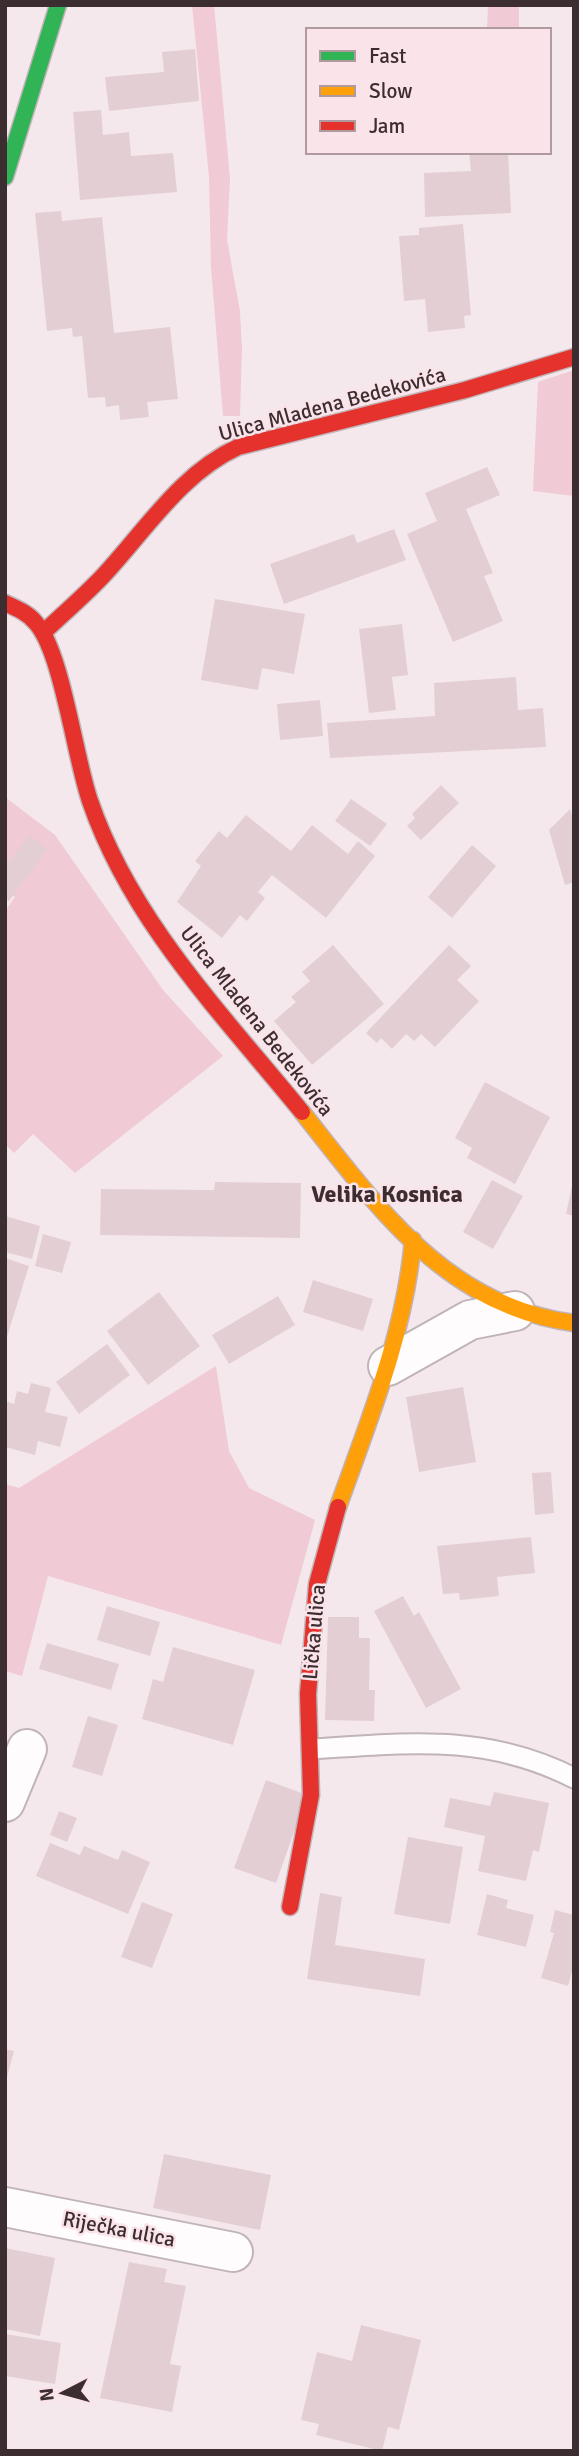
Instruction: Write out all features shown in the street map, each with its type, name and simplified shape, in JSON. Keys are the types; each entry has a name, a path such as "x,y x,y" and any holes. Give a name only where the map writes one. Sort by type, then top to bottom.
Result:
{"street":[{"path":"6,175 58,5"},
{"name":"Ulica Mladena Bedekovića","path":"44,632 102,577 159,510 214,458 238,447 372,411 466,390 574,357"},
{"name":"Ulica Mladena Bedekovića","path":"5,603 31,615 44,632 53,655 89,804 110,851 142,904 213,1004 369,1195 413,1240 465,1286 515,1311 574,1323"},
{"name":"Lička ulica","path":"290,1907 311,1795 309,1682 317,1584 335,1517 388,1366 409,1286 413,1240"},
{"path":"388,1366 470,1320 515,1311"},
{"path":"5,1802 27,1749"},
{"name":"Riječka ulica","path":"5,2207 233,2252"}],"lane":[{"path":"312,1749 467,1744 507,1751 574,1777"}],"shaded area":[{"path":"192,5 214,5 230,178 227,240 240,311 240,416 223,416 211,267 209,177"},
{"path":"488,5 519,5 519,28 487,28"},
{"path":"574,370 574,496 533,491 538,382"},
{"path":"5,797 55,835 163,990 223,1056 75,1173 33,1134 14,1153 5,1144 5,911 15,897 5,889"},
{"path":"216,1366 229,1451 249,1488 315,1520 281,1645 48,1576 22,1676 5,1671 5,1484 19,1488"}],"building":[{"path":"195,49 199,101 109,111 105,77 164,72 162,52"},
{"path":"101,110 103,135 129,132 131,156 173,153 177,192 80,200 73,112"},
{"path":"469,154 508,154 511,213 425,217 424,173 471,171"},
{"path":"61,211 62,221 102,217 114,333 170,327 178,399 147,402 149,417 120,420 119,405 106,407 105,397 88,398 82,336 73,337 72,328 47,331 35,213"},
{"path":"463,224 471,315 464,316 465,328 428,332 425,299 404,301 399,236 419,235 419,228"},
{"path":"487,467 500,495 466,509 493,573 484,576 503,621 453,642 407,534 437,521 425,493"},
{"path":"394,529 406,560 284,604 270,564 354,534 357,543"},
{"path":"215,599 305,614 294,674 262,668 258,690 201,680"},
{"path":"402,624 408,675 392,677 396,710 369,713 359,629"},
{"path":"516,677 518,710 543,708 546,747 330,758 327,723 435,716 434,683"},
{"path":"320,700 323,736 280,740 277,704"},
{"path":"441,785 459,803 421,840 407,826 415,818 412,814"},
{"path":"351,799 387,824 370,846 335,821"},
{"path":"570,809 574,823 574,882 565,885 549,830"},
{"path":"246,815 291,851 312,825 348,854 358,841 375,856 326,918 272,875 258,892 265,898 247,921 240,915 222,938 177,902 201,866 195,861 219,831 227,838"},
{"path":"29,835 47,849 9,901 5,898 5,868"},
{"path":"472,845 496,866 452,918 428,897"},
{"path":"333,945 384,1004 312,1065 274,1021 296,1002 291,997 310,981 302,972"},
{"path":"449,945 471,966 457,980 479,1001 435,1047 421,1034 414,1041 406,1034 392,1049 381,1038 377,1043 366,1033"},
{"path":"485,1082 550,1117 515,1184 467,1158 472,1148 455,1138"},
{"path":"492,1180 523,1196 493,1249 463,1232"},
{"path":"574,1181 574,1216 566,1214"},
{"path":"215,1182 301,1183 300,1238 100,1235 101,1189 214,1190"},
{"path":"5,1216 40,1226 32,1259 5,1252"},
{"path":"43,1234 71,1242 62,1273 35,1266"},
{"path":"5,1258 29,1266 6,1340 5,1340"},
{"path":"313,1280 373,1299 363,1331 303,1312"},
{"path":"159,1292 200,1346 148,1385 107,1331"},
{"path":"278,1296 295,1325 229,1364 212,1335"},
{"path":"107,1344 130,1375 79,1414 56,1382"},
{"path":"31,1383 51,1388 45,1412 68,1417 60,1447 38,1441 35,1455 5,1447 5,1401 14,1404 17,1391 28,1394"},
{"path":"463,1387 476,1462 419,1472 406,1397"},
{"path":"551,1472 554,1513 535,1515 532,1473"},
{"path":"531,1537 535,1573 497,1577 499,1596 460,1600 459,1593 443,1594 437,1546"},
{"path":"403,1596 414,1616 419,1612 461,1689 426,1708 374,1611"},
{"path":"107,1606 160,1622 150,1656 97,1640"},
{"path":"328,1617 359,1617 359,1638 370,1638 369,1690 375,1690 374,1721 325,1720"},
{"path":"47,1643 119,1664 111,1690 39,1669"},
{"path":"173,1647 255,1670 233,1745 142,1719 153,1679 163,1682"},
{"path":"88,1716 118,1725 102,1776 72,1767"},
{"path":"266,1780 307,1795 276,1883 234,1868"},
{"path":"494,1792 549,1803 539,1852 533,1850 526,1881 478,1871 485,1836 444,1827 450,1798 490,1806"},
{"path":"59,1811 77,1818 67,1842 50,1835"},
{"path":"408,1837 463,1847 450,1924 394,1914"},
{"path":"50,1843 80,1855 84,1846 118,1860 122,1850 150,1862 128,1914 36,1876"},
{"path":"320,1893 342,1897 335,1945 425,1959 420,1996 307,1979"},
{"path":"487,1894 508,1900 506,1908 534,1915 526,1947 477,1935"},
{"path":"142,1902 173,1914 152,1968 121,1957"},
{"path":"555,1910 574,1915 574,1964 568,1986 541,1978 554,1933 550,1932"},
{"path":"5,2049 14,2051 6,2081 5,2081"},
{"path":"164,2154 271,2175 260,2230 153,2208"},
{"path":"5,2248 55,2258 40,2336 5,2329"},
{"path":"129,2262 167,2269 164,2282 186,2286 170,2364 181,2366 172,2412 100,2398"},
{"path":"361,2325 421,2340 399,2430 388,2427 382,2451 316,2435 319,2424 301,2420 317,2352 352,2361"},
{"path":"5,2334 61,2343 55,2384 5,2376"}],"traffic: fast":[{"path":"5,177 58,5"}],"traffic: slow":[{"path":"302,1112 387,1216 451,1274 488,1296 528,1313 574,1323"},
{"path":"338,1507 394,1342 409,1275 413,1240"}],"traffic: jam":[{"path":"44,632 103,576 181,487 218,458 238,447 465,390 574,357"},
{"path":"5,603 29,616 45,637 61,681 90,801 129,887 154,927 211,1003 302,1112"},
{"path":"290,1907 311,1795 308,1694 317,1584 338,1507"}],"district":[{"name":"Velika Kosnica","path":"387,1194"}]}
